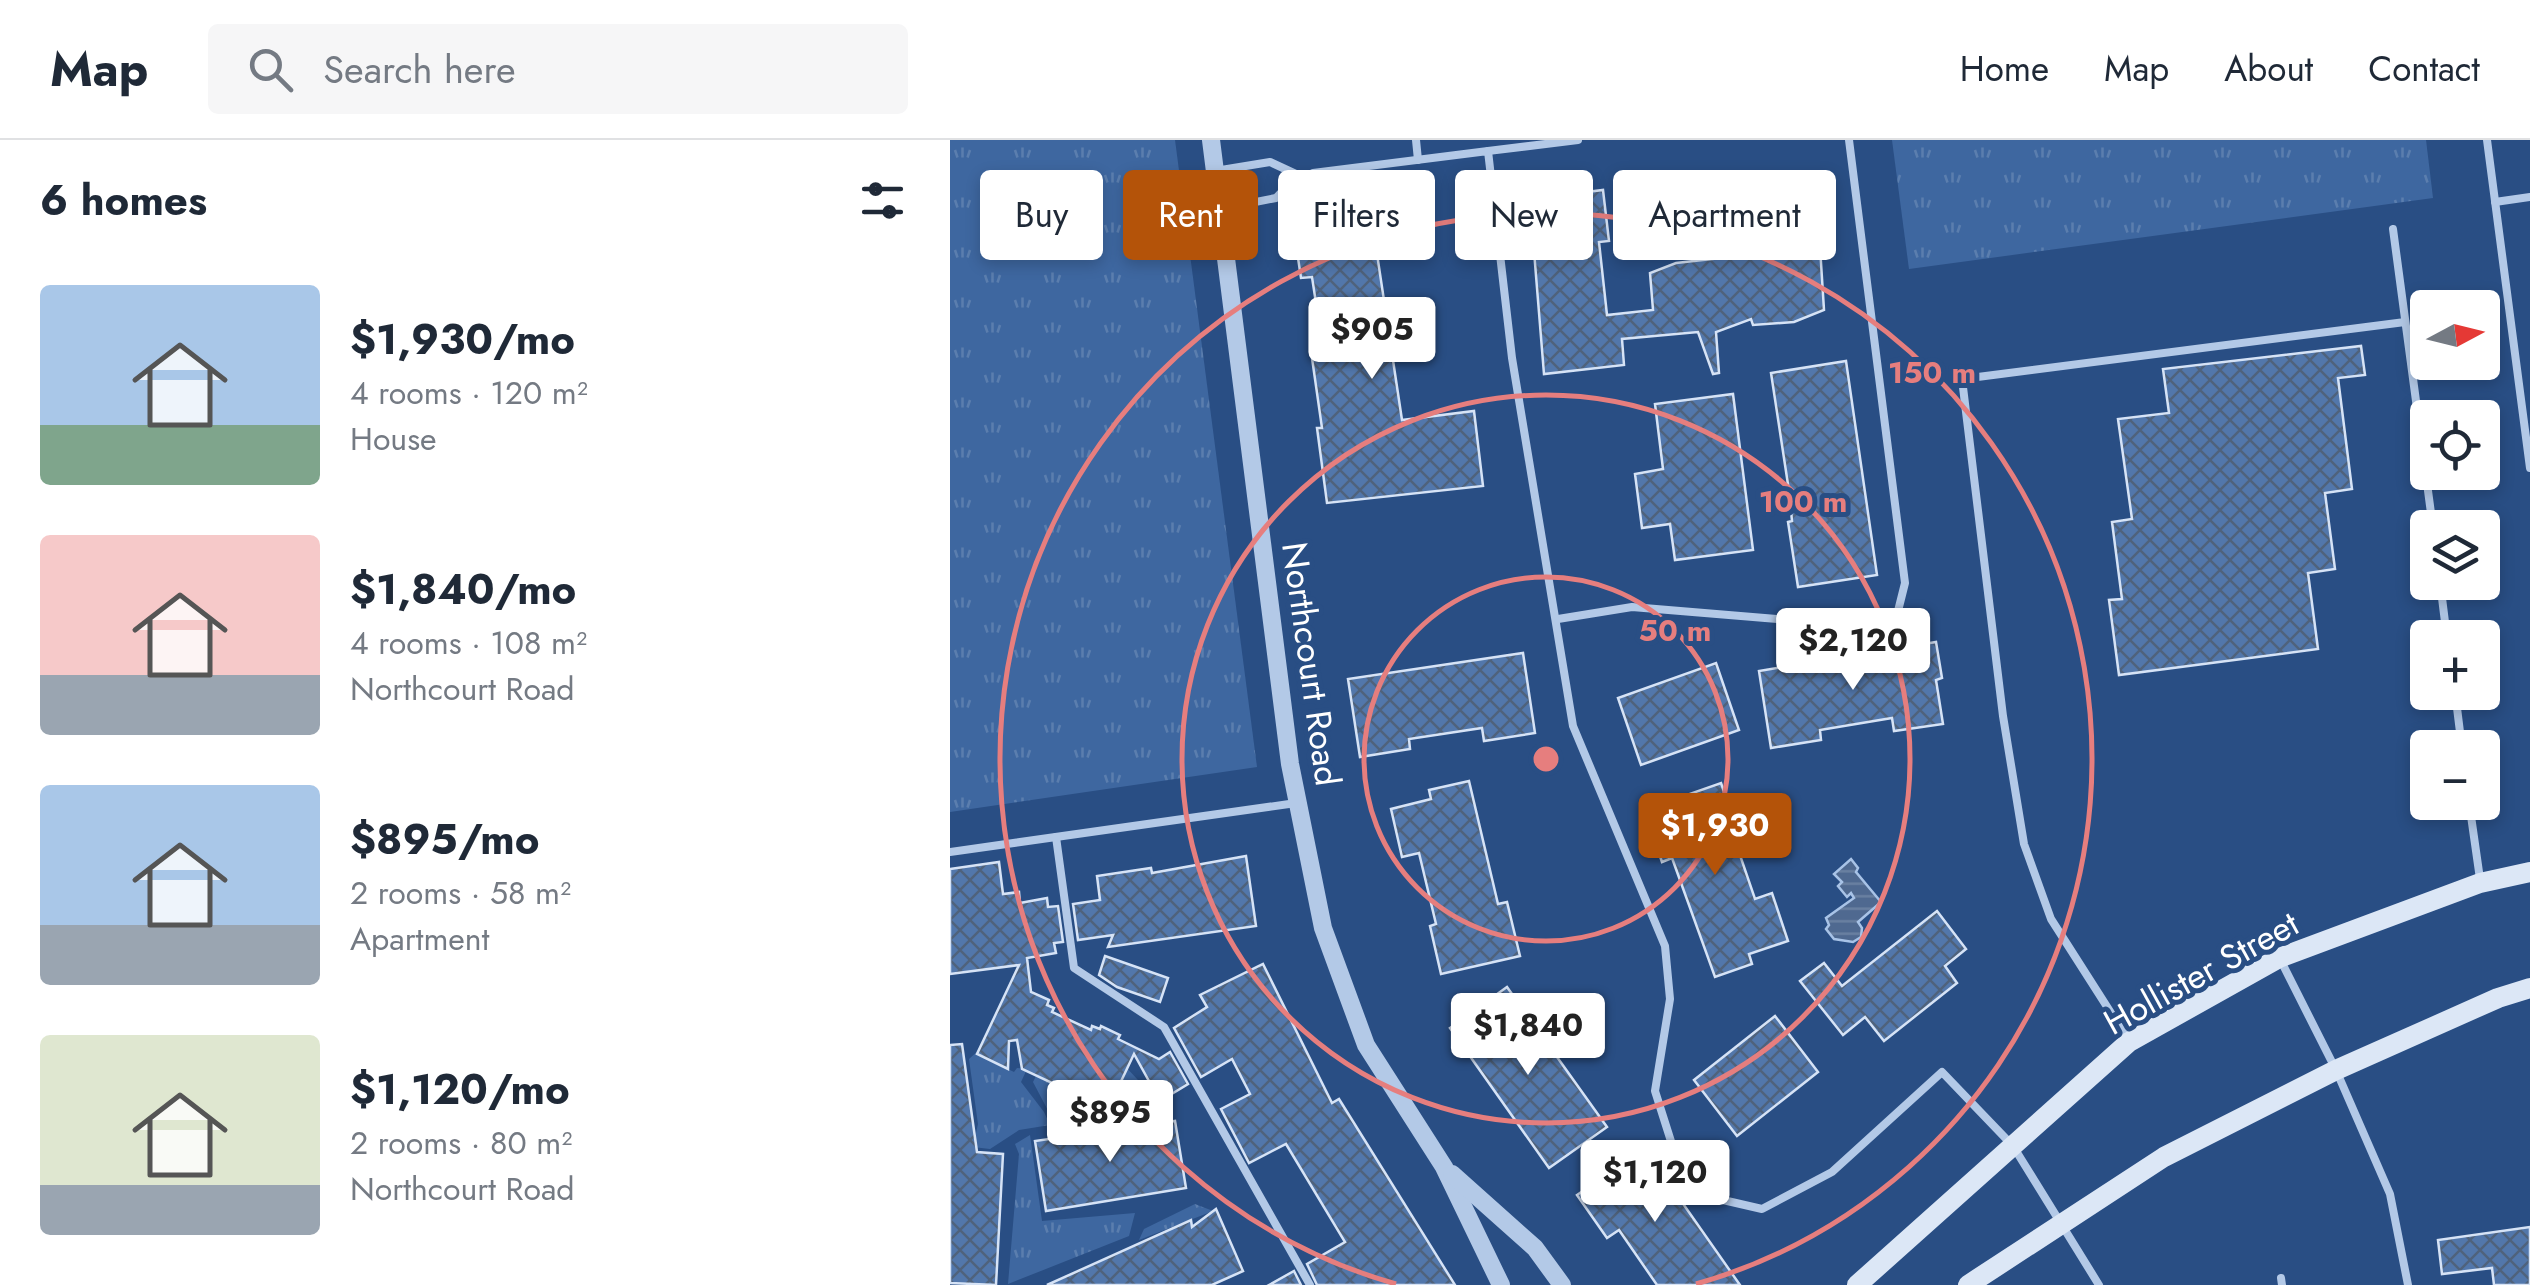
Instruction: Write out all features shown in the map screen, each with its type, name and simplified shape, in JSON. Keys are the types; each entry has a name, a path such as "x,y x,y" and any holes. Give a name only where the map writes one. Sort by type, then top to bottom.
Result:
{"main road":[{"name":"Hollister Street","path":"1857,1285 2130,1042 2279,958 2480,883 2530,872"},
{"path":"1968,1285 2164,1158 2336,1070 2498,998 2530,988"}],"street":[{"name":"Northcourt Road","path":"1211,140 1215,170"},
{"name":"Northcourt Road","path":"1227,260 1296,803 1323,928 1366,1045 1444,1168 1501,1285"},
{"name":"Northcourt Road","path":"1444,1168 1535,1248 1562,1285"}],"lane":[{"path":"1416,140 1418,160"},
{"path":"1337,170 1578,140"},
{"path":"1558,619 1632,608 1862,626 1898,615 1905,583 1850,140"},
{"path":"2487,140 2530,468"},
{"path":"1488,151 1512,358 1573,726 1665,946 1670,1000 1655,1090 1676,1158 1722,1200 1762,1208 1832,1172 1942,1072 2013,1146 2099,1285"},
{"path":"1221,170 1270,162 1298,175 1276,198 1258,202"},
{"path":"2495,202 2530,197"},
{"path":"2393,229 2431,510"},
{"path":"2130,1042 2050,920 2024,844 2003,716 1962,379 2405,322"},
{"path":"950,852 1296,803"},
{"path":"2472,820 2480,883"},
{"path":"1056,837 1074,968 1164,1027 1310,1285"},
{"path":"2279,958 2336,1070 2390,1194 2408,1285"}],"green space":[{"path":"950,140 1175,140 1179,170 1123,170 1123,260 1191,260 1257,767 950,812"},
{"path":"1892,140 2426,140 2433,198 1909,269"},
{"path":"979,1050 999,1059 997,1064 1014,1072 1017,1068 1027,1069 1021,1082 1050,1125 1019,1130 990,1149 973,1147 978,1124 969,1059"},
{"path":"1123,1064 1152,1095 1118,1110 1053,1120 1033,1082 1037,1074 1057,1085 1065,1083 1062,1091 1069,1094 1068,1098 1107,1111"},
{"path":"1030,1135 1042,1221 1135,1213 1129,1236 1008,1284 1019,1154 1015,1144"},
{"path":"1195,1204 1213,1211 1139,1240 1144,1229"}],"shaded area":[{"path":"1851,859 1858,868 1856,872 1881,902 1858,922 1861,937 1853,942 1834,939 1826,929 1826,918 1854,898 1851,893 1847,897 1838,886 1842,882 1834,874"}],"building":[{"path":"1603,190 1609,241 1599,242 1607,315 1653,310 1650,273 1676,263 1703,260 1821,260 1824,310 1794,322 1753,325 1751,319 1716,332 1719,373 1713,374 1698,332 1622,339 1624,365 1544,374 1535,260 1593,260 1593,191"},
{"path":"1298,260 1378,260 1402,420 1474,411 1483,486 1327,503 1311,351 1323,349 1312,277 1301,278"},
{"path":"2361,346 2365,375 2338,378 2352,489 2325,493 2335,569 2308,573 2318,649 2119,675 2109,600 2122,599 2112,522 2132,519 2118,419 2169,413 2163,369"},
{"path":"1846,361 1877,575 1798,587 1788,522 1792,521 1789,491 1771,373"},
{"path":"1733,394 1753,550 1675,560 1670,524 1642,528 1635,474 1663,469 1655,404"},
{"path":"1936,642 1942,678 1936,680 1943,724 1894,731 1892,718 1820,730 1821,740 1771,748 1759,671"},
{"path":"1523,653 1535,733 1484,741 1482,728 1409,739 1410,749 1360,757 1348,679"},
{"path":"1716,663 1739,730 1641,765 1618,698"},
{"path":"1469,781 1498,904 1507,902 1520,956 1441,974 1430,926 1436,924 1419,853 1402,857 1391,809 1431,799 1429,790"},
{"path":"1721,783 1736,827 1731,829 1755,899 1772,893 1788,941 1749,954 1752,964 1715,977 1672,858 1662,862 1644,810"},
{"path":"1246,856 1256,926 1108,947 1113,935 1078,940 1073,904 1100,900 1097,876 1151,868 1152,873"},
{"path":"999,862 1003,894 1019,892 1020,903 1047,898 1048,907 1058,906 1063,942 1054,943 1056,953 1027,958 1031,992 1049,1000 1047,1005 1054,1008 1052,1012 1091,1030 1092,1026 1101,1026 1159,1059 1170,1052 1188,1084 1160,1101 1134,1054 1105,1115 1067,1097 1069,1094 1061,1091 1063,1088 1022,1069 1017,1040 1009,1041 1008,1069 977,1054 1019,965 950,974 950,869"},
{"path":"1937,911 1966,949 1945,966 1957,983 1884,1041 1865,1017 1843,1035 1800,981 1824,963 1842,986"},
{"path":"1105,956 1168,978 1160,1002 1117,987 1099,975"},
{"path":"1263,964 1332,1103 1339,1099 1455,1285 1317,1285 1307,1264 1345,1242 1286,1144 1249,1163 1221,1109 1250,1094 1232,1059 1201,1077 1174,1028 1207,1007 1200,995"},
{"path":"1507,987 1607,1127 1549,1168 1450,1028"},
{"path":"1775,1016 1818,1072 1737,1136 1694,1080"},
{"path":"962,1044 977,1152 1003,1154 996,1285 950,1283 950,1045"},
{"path":"1175,1121 1186,1188 1046,1211 1035,1141"},
{"path":"1644,1148 1740,1285 1657,1285 1619,1230 1607,1238 1577,1195"},
{"path":"1216,1209 1243,1271 1212,1285 1047,1285 1191,1220 1192,1227"},
{"path":"2530,1227 2530,1285 2494,1285 2492,1268 2442,1274 2438,1240"},
{"path":"1294,1271 1301,1285 1269,1285"}]}
